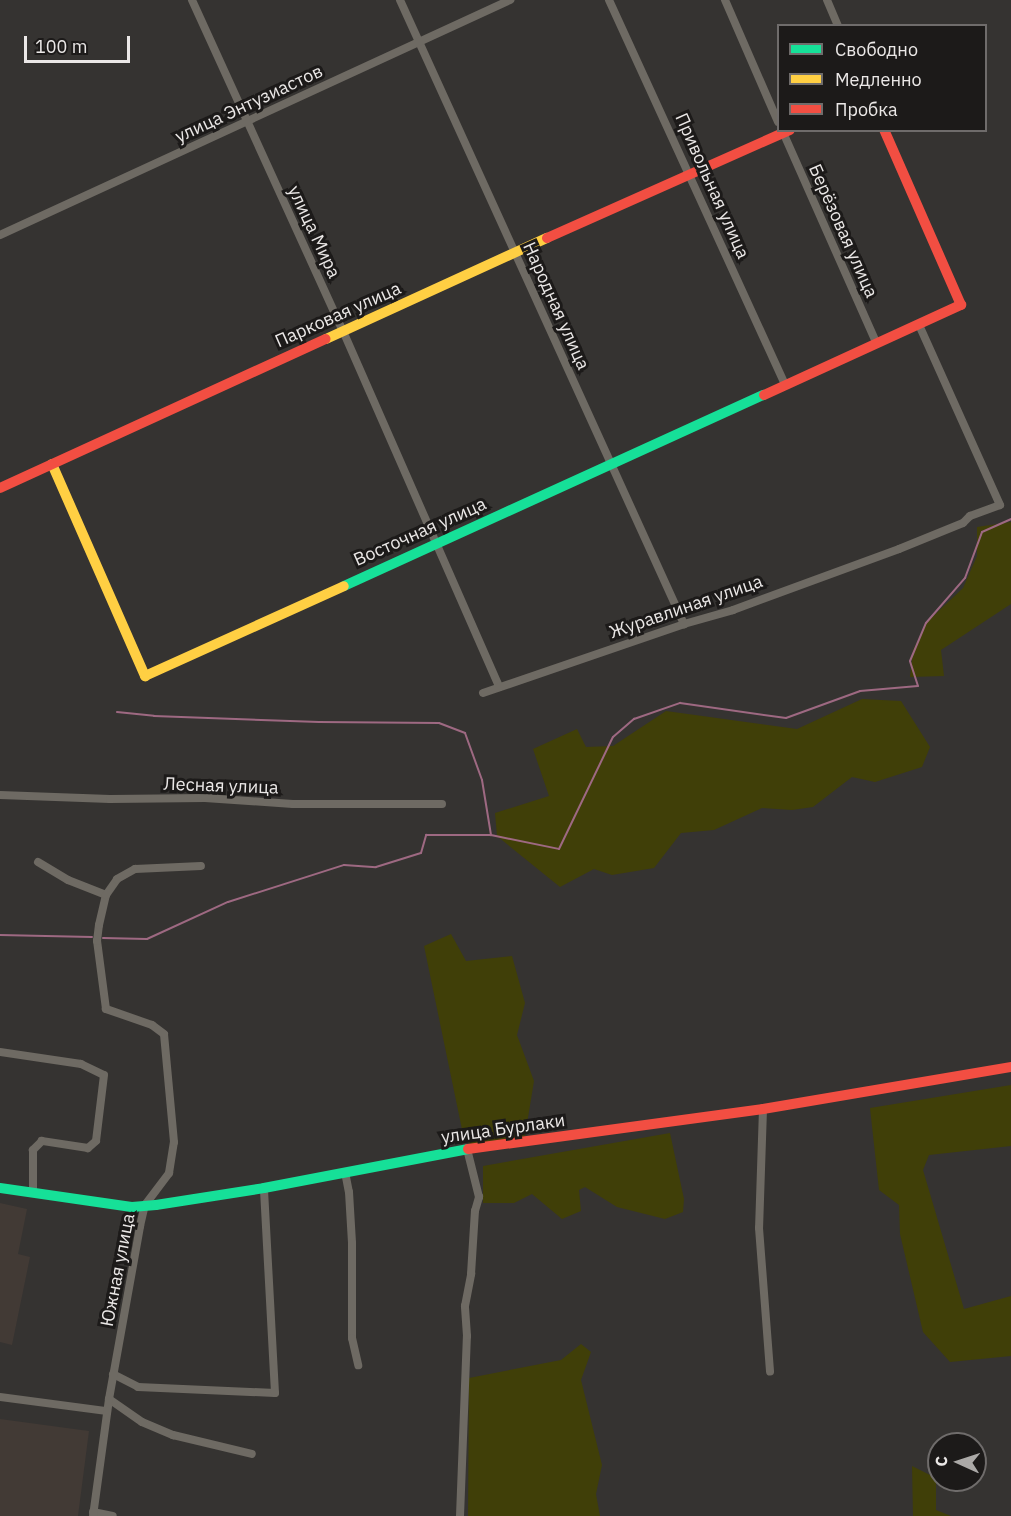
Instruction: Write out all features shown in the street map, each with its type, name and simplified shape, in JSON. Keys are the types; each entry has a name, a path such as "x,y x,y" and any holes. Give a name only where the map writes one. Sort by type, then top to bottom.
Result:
{"street":[{"name":"улица Мира","path":"192,0 343,331 499,687"},
{"name":"Народная улица","path":"400,0 516,252 609,464 684,624"},
{"name":"улица Энтузиастов","path":"0,235 510,0"},
{"name":"Привольная улица","path":"609,0 691,175 785,385"},
{"path":"725,0 777,120"},
{"path":"827,0 837,24"},
{"name":"Парковая улица","path":"0,488 516,252 785,132"},
{"name":"Берёзовая улица","path":"785,132 877,344"},
{"name":"Восточная улица","path":"52,464 145,676 961,305 885,132"},
{"name":"Журавлиная улица","path":"483,693 684,624 732,610 899,549 963,523 970,516 1000,505 919,325"},
{"name":"Лесная улица","path":"0,795 110,799 205,798 293,804 442,804"},
{"path":"38,862 68,880 106,895 117,879 135,869 201,866"},
{"name":"Южная улица","path":"93,1514 113,1374 145,1205 170,1173 174,1143 164,1034 152,1025 106,1009 97,941 106,895"},
{"path":"0,1052 81,1064 104,1075 96,1141 88,1148 42,1141 33,1150 33,1193"},
{"name":"улица Бурлаки","path":"0,1188 122,1206 145,1205 264,1188 467,1149 763,1109 1011,1067"},
{"path":"763,1109 759,1228 770,1372"},
{"path":"460,1516 467,1358 465,1305 471,1274 475,1211 479,1197 467,1149"},
{"path":"345,1172 352,1243 352,1338 358,1365"},
{"path":"113,1374 138,1387 275,1393 264,1188"},
{"path":"0,1397 107,1411"},
{"path":"109,1400 142,1422 173,1435 252,1454"},
{"path":"93,1514 113,1516"}],"shaded area":[{"path":"1011,522 1011,604 941,650 944,676 910,677 913,650 927,622 963,588 977,556 977,527"},
{"path":"862,699 901,701 930,747 922,767 875,782 852,777 813,807 792,810 762,808 714,830 681,833 654,868 612,875 594,869 560,887 497,836 495,813 549,796 533,749 577,729 586,747 613,746 666,711 797,729"},
{"path":"451,934 466,961 512,956 525,1003 517,1035 534,1081 525,1136 472,1145 464,1139 424,946"},
{"path":"1011,1085 1011,1146 929,1155 923,1170 964,1309 1011,1296 1011,1356 950,1362 923,1332 900,1234 899,1205 879,1190 870,1108"},
{"path":"670,1133 684,1199 683,1212 665,1219 617,1207 585,1187 579,1190 581,1211 562,1219 532,1194 514,1203 483,1203 483,1166"},
{"path":"0,1203 27,1209 18,1254 30,1257 12,1345 0,1342"},
{"path":"581,1344 591,1352 581,1380 602,1465 596,1494 600,1516 468,1516 469,1378 561,1360"},
{"path":"0,1419 89,1431 78,1516 0,1516"},
{"path":"912,1466 927,1474 927,1492 936,1492 936,1510 951,1516 913,1516"}],"waterway":[{"path":"103,938 147,939 228,902 344,865 376,867 421,853 426,835 491,835 559,849 613,737 634,719 680,703 786,718 860,691 918,686 910,661 926,623 965,578 982,532 1011,519"},
{"path":"117,712 154,716 319,722 439,723 465,733 482,780 491,835"},
{"path":"0,935 92,937"}],"traffic: fast":[{"path":"344,586 764,395"},
{"path":"0,1188 132,1207 264,1188 468,1149"}],"traffic: slow":[{"path":"326,339 547,238"},
{"path":"52,464 145,676 344,586"}],"traffic: jam":[{"path":"547,238 786,132"},
{"path":"764,395 961,305 885,132"},
{"path":"0,488 326,339"},
{"path":"468,1149 763,1109 1011,1067"}]}
